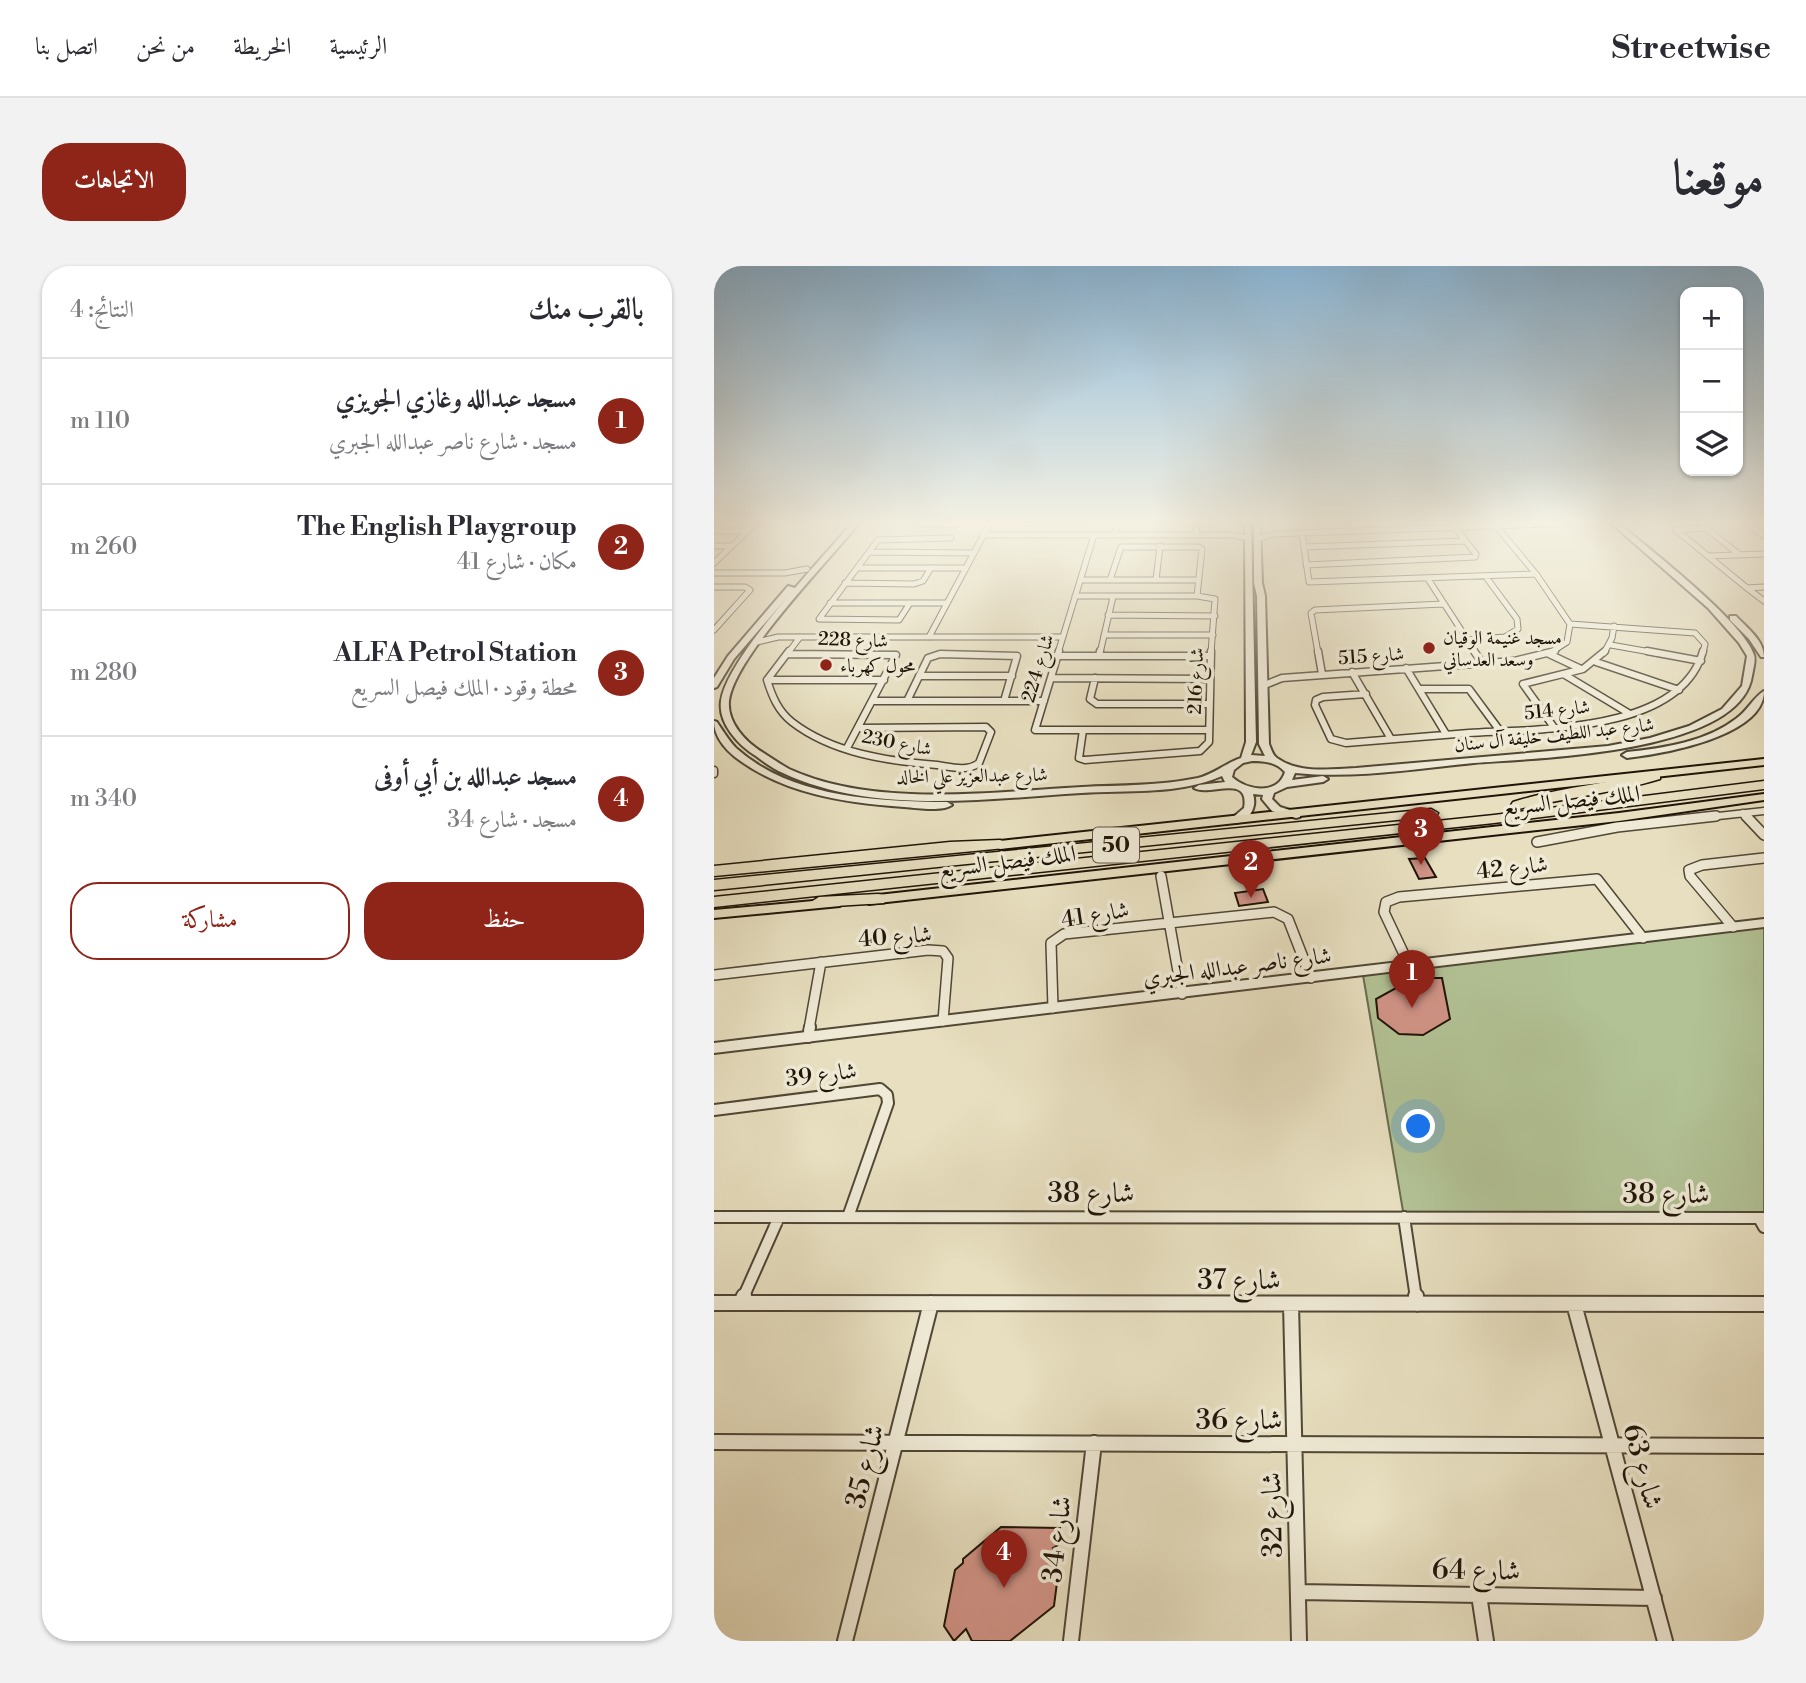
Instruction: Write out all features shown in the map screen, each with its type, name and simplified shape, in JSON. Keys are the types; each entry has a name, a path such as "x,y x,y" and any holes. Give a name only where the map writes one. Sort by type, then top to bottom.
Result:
{"highway":[{"name":"الملك فيصل السريع","path":"714,885 1518,805 1764,774"},
{"path":"1518,805 1540,798 1618,786 1655,776"},
{"name":"الملك فيصل السريع","path":"714,904 1493,819 1764,785"},
{"path":"714,885 1000,845"},
{"path":"714,870 950,847 1000,845"},
{"path":"714,904 878,899"}],"main road":[{"name":"الملك فيصل السريع","path":"1000,845 1655,776 1764,762"},
{"name":"الملك فيصل السريع","path":"714,914 878,899 1630,816 1760,798"}],"street":[{"path":"714,630 750,590 745,587"},
{"name":"شارع عبدالعزيز علي الخالد","path":"794,587 728,684 724,702 729,722 742,741 763,758 790,772 825,784 892,795 970,796 1168,784 1209,778 1228,769"},
{"name":"شارع عبدالعزيز علي الخالد","path":"714,685 731,658 798,587"},
{"path":"842,587 819,619 899,620 910,603"},
{"path":"929,637 956,587"},
{"name":"شارع 224","path":"1078,587 1035,730 1083,730"},
{"path":"1075,596 1197,596 1198,587"},
{"path":"1245,759 1251,746 1248,587"},
{"path":"1260,587 1264,744 1272,760"},
{"path":"1433,587 1482,663"},
{"path":"1467,640 1505,637 1518,629 1517,619 1494,587"},
{"path":"1545,587 1570,624 1572,632 1569,642 1549,654"},
{"name":"شارع عبد اللطيف خليفة آل سنان","path":"1288,769 1341,771 1577,752 1637,746 1697,731 1728,715 1743,701 1750,690 1754,667 1742,639 1688,587"},
{"name":"شارع عبد اللطيف خليفة آل سنان","path":"1697,587 1763,648"},
{"path":"1747,588 1761,587"},
{"path":"1747,588 1764,601"},
{"name":"شارع 216","path":"1083,730 1077,754 1085,760 1200,751 1209,742 1215,599 1197,596"},
{"path":"1247,596 1261,597"},
{"path":"1099,656 1113,597"},
{"path":"830,603 947,603"},
{"path":"1322,674 1311,615 1314,610 1443,604"},
{"path":"1108,615 1215,615"},
{"path":"1570,624 1695,633 1703,639 1705,645 1701,661 1611,645"},
{"path":"1553,726 1522,684 1565,675 1596,662 1611,645 1614,626"},
{"path":"766,631 778,636"},
{"path":"1104,635 1213,635"},
{"path":"757,642 778,636 1063,637"},
{"path":"767,680 800,637"},
{"name":"شارع 228","path":"788,654 896,655 847,748"},
{"path":"907,701 928,658 940,654 1012,655 1017,659 1004,701"},
{"path":"1549,654 1581,669"},
{"name":"شارع 515","path":"1262,686 1282,678 1514,661 1549,654"},
{"path":"1058,656 1211,656"},
{"name":"شارع 514","path":"1366,694 1323,697 1316,700 1315,705 1331,739 1346,743 1500,731 1591,722 1630,714 1660,702 1679,690 1695,673 1701,661"},
{"path":"1596,662 1679,690"},
{"path":"1406,668 1446,734"},
{"name":"شارع 515","path":"1262,672 1282,678"},
{"path":"1352,672 1391,739"},
{"path":"1565,675 1630,714"},
{"path":"919,677 1012,676"},
{"path":"1051,678 1210,679"},
{"path":"1095,678 1090,699 1097,704 1209,704"},
{"path":"767,680 884,680"},
{"name":"شارع 230","path":"767,680 773,701 790,721 847,748 891,760 969,768 981,761 991,732 986,727 859,728"},
{"path":"1419,689 1469,689 1500,731"},
{"name":"شارع عبد اللطيف خليفة آل سنان","path":"1285,784 1632,755 1687,744 1733,725 1752,710 1764,694"},
{"path":"874,701 1044,701"},
{"path":"1083,730 1209,730"},
{"name":"شارع عبدالعزيز علي الخالد","path":"716,733 745,761 776,778 830,794 885,803 989,804 1160,793 1233,784"},
{"path":"1537,763 1538,758 1577,752"},
{"path":"1235,821 1246,813 1250,806 1250,796 1227,778 1228,769 1245,759 1272,760 1288,769 1290,776 1285,784 1270,790 1245,790"},
{"path":"1270,790 1267,799 1273,807 1296,815"},
{"path":"1537,842 1617,827 1764,811"},
{"path":"1743,813 1764,835"},
{"path":"1733,927 1690,876 1689,870 1702,865 1764,858"},
{"path":"1161,876 1182,994"},
{"name":"شارع 42","path":"1410,967 1384,912 1386,902 1399,897 1597,880 1604,885 1643,938"},
{"name":"شارع 41","path":"1053,1008 1051,943 1057,937 1169,922 1265,912 1282,914 1288,919 1311,978"},
{"name":"شارع ناصر عبدالله الجبري","path":"714,1048 1764,923"},
{"name":"شارع 40","path":"714,975 928,950 943,951 948,958 943,1021"},
{"path":"808,1037 821,962"},
{"name":"شارع 39","path":"714,1110 880,1089 887,1095 888,1103 848,1217"},
{"name":"شارع 38","path":"714,1217 1404,1217 1762,1221"},
{"path":"741,1303 779,1217"},
{"path":"1404,1217 1417,1304"},
{"name":"شارع 37","path":"714,1303 1764,1304"},
{"name":"شارع 35","path":"845,1641 931,1303"},
{"name":"شارع 32","path":"1291,1304 1299,1641"},
{"name":"شارع 63","path":"1574,1304 1665,1641"},
{"name":"شارع 36","path":"714,1442 1764,1446"},
{"name":"شارع 34","path":"1070,1641 1094,1443"},
{"name":"شارع 64","path":"1298,1592 1654,1598"},
{"path":"1479,1595 1486,1641"}],"green space":[{"path":"1764,923 1764,1218 1404,1217 1363,975"}],"building":[{"path":"1425,858 1436,877 1419,879 1409,859"},
{"path":"1263,889 1268,902 1239,906 1235,893"},
{"path":"1414,978 1442,978 1450,1019 1423,1035 1399,1034 1378,1018 1376,999"},
{"path":"1001,1527 1060,1528 1058,1545 1053,1548 1060,1559 1054,1606 1010,1641 972,1641 966,1629 954,1641 944,1626 955,1570 963,1563 963,1559"}],"place":[{"name":"مسجد غنيمة الوقيان وسعد العدساني","path":"1429,648"},
{"name":"محول كهرباء","path":"826,665"},
{"name":"ALFA Petrol Station","path":"1421,865"},
{"name":"The English Playgroup","path":"1251,898"},
{"name":"مسجد عبدالله وغازي الجويزي","path":"1412,1008"},
{"name":"مسجد عبدالله بن أبي أوفى","path":"1004,1588"}]}
